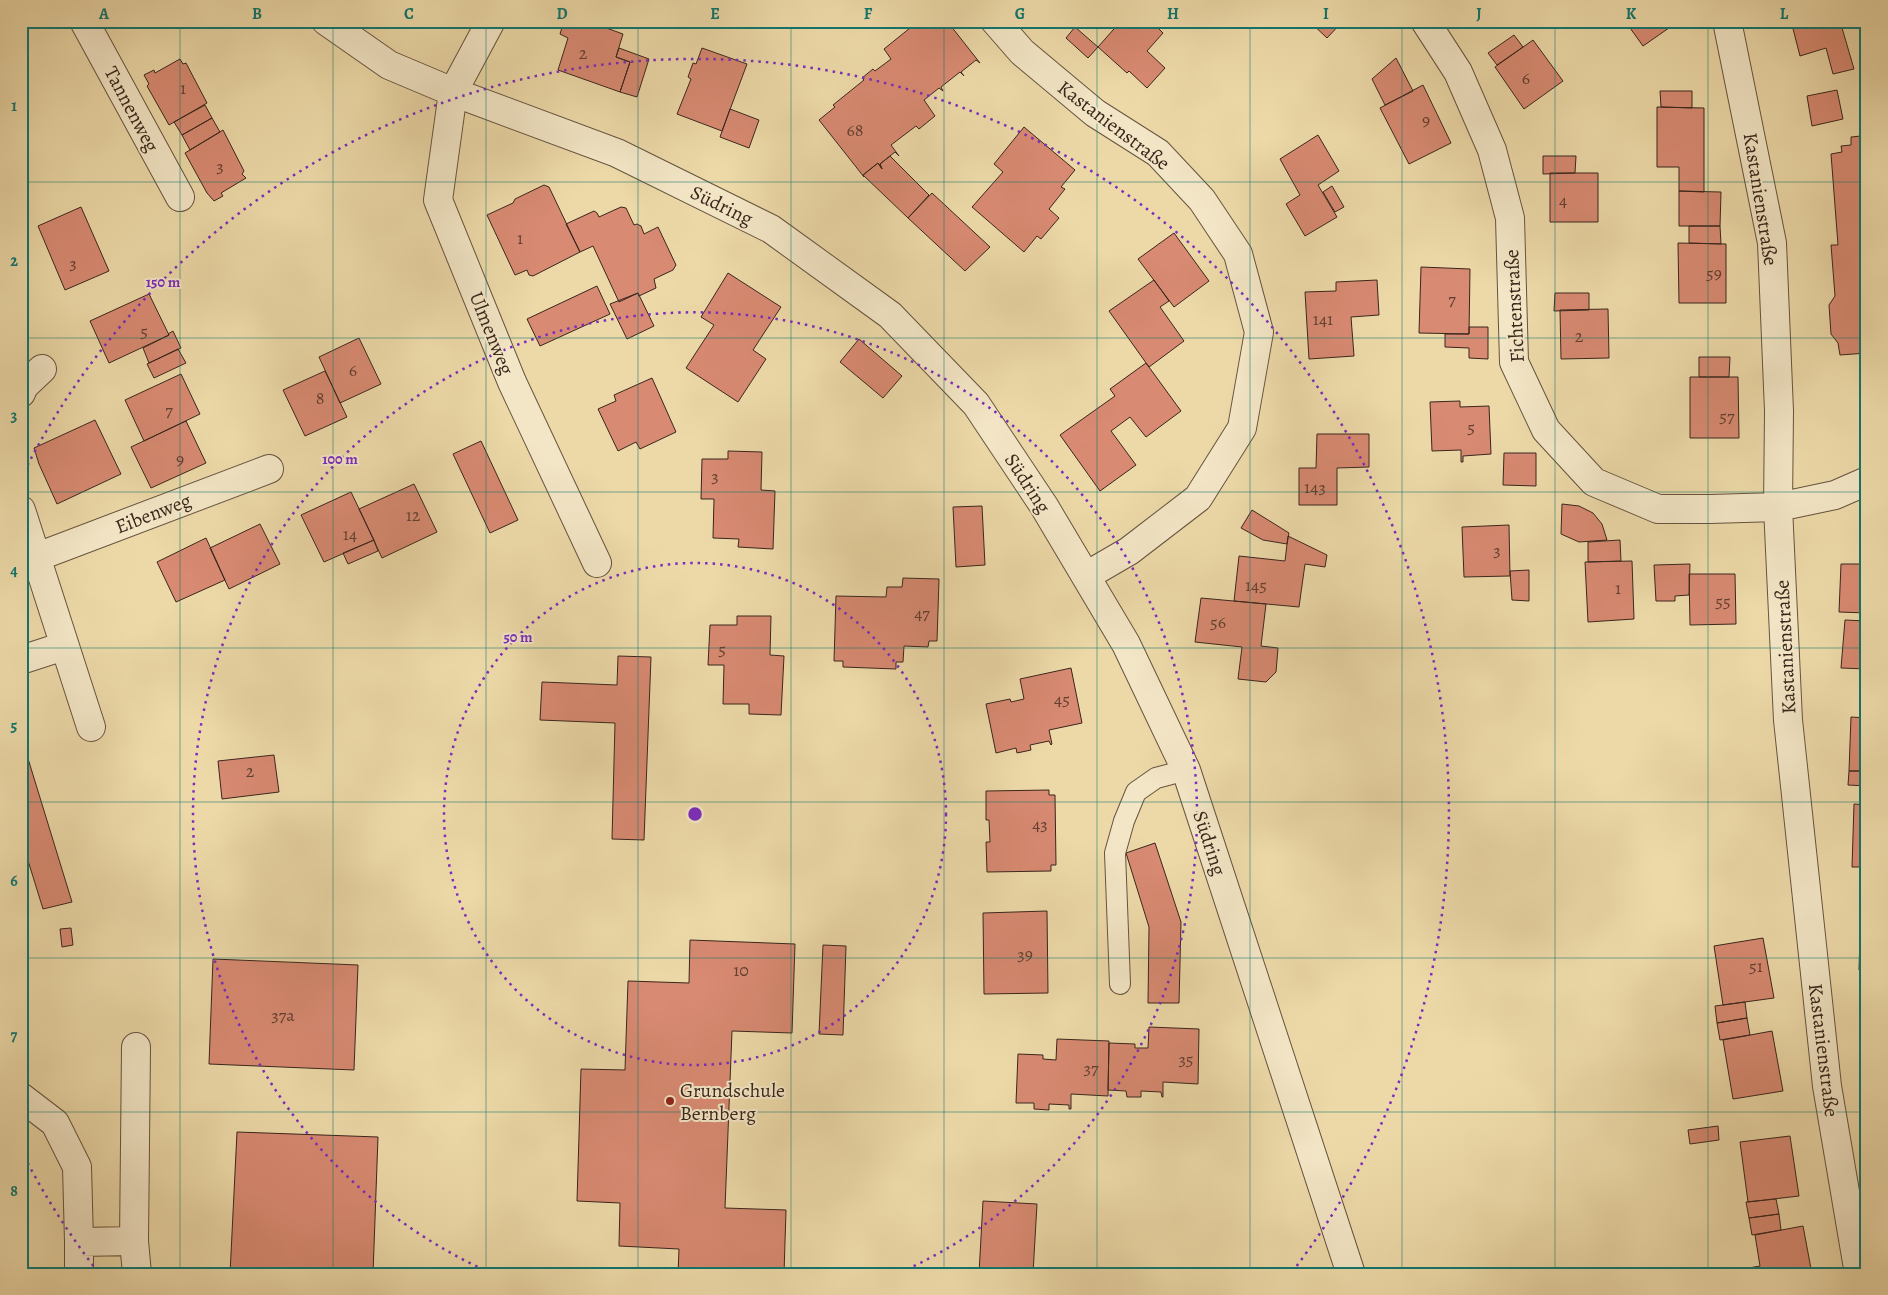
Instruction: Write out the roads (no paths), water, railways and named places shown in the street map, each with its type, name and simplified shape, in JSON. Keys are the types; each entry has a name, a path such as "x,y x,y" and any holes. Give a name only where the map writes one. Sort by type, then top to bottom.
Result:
{"street":[{"name":"Tannenweg","path":"84,21 180,197"},
{"name":"Südring","path":"326,21 389,65 453,92 617,153 771,229 890,314 976,404 1044,506 1126,644 1186,770 1351,1274"},
{"path":"453,92 491,21"},
{"name":"Kastanienstraße","path":"995,21 1022,52 1095,113 1158,153 1202,200 1238,254 1259,332 1242,428 1198,498 1129,551 1086,576"},
{"name":"Fichtenstraße","path":"1425,21 1458,72 1492,150 1510,218 1514,362 1546,430 1594,482 1658,509 1778,507 1835,495 1867,481"},
{"name":"Kastanienstraße","path":"1727,21 1772,243 1779,411 1778,507 1789,730 1827,1086 1859,1274"},
{"name":"Ulmenweg","path":"453,92 438,200 512,382 598,563"},
{"path":"21,393 24,386 42,369"},
{"name":"Eibenweg","path":"37,557 269,469"},
{"path":"21,510 91,727"},
{"path":"21,660 64,646"},
{"path":"136,1047 134,1241 137,1274"},
{"path":"21,1097 55,1123 77,1167 80,1242 79,1274"},
{"path":"80,1242 134,1241"}],"lane":[{"path":"1120,984 1115,853 1124,821 1136,792 1156,778 1186,770"}],"place":[{"name":"Grundschule Bernberg","path":"670,1101"}]}
